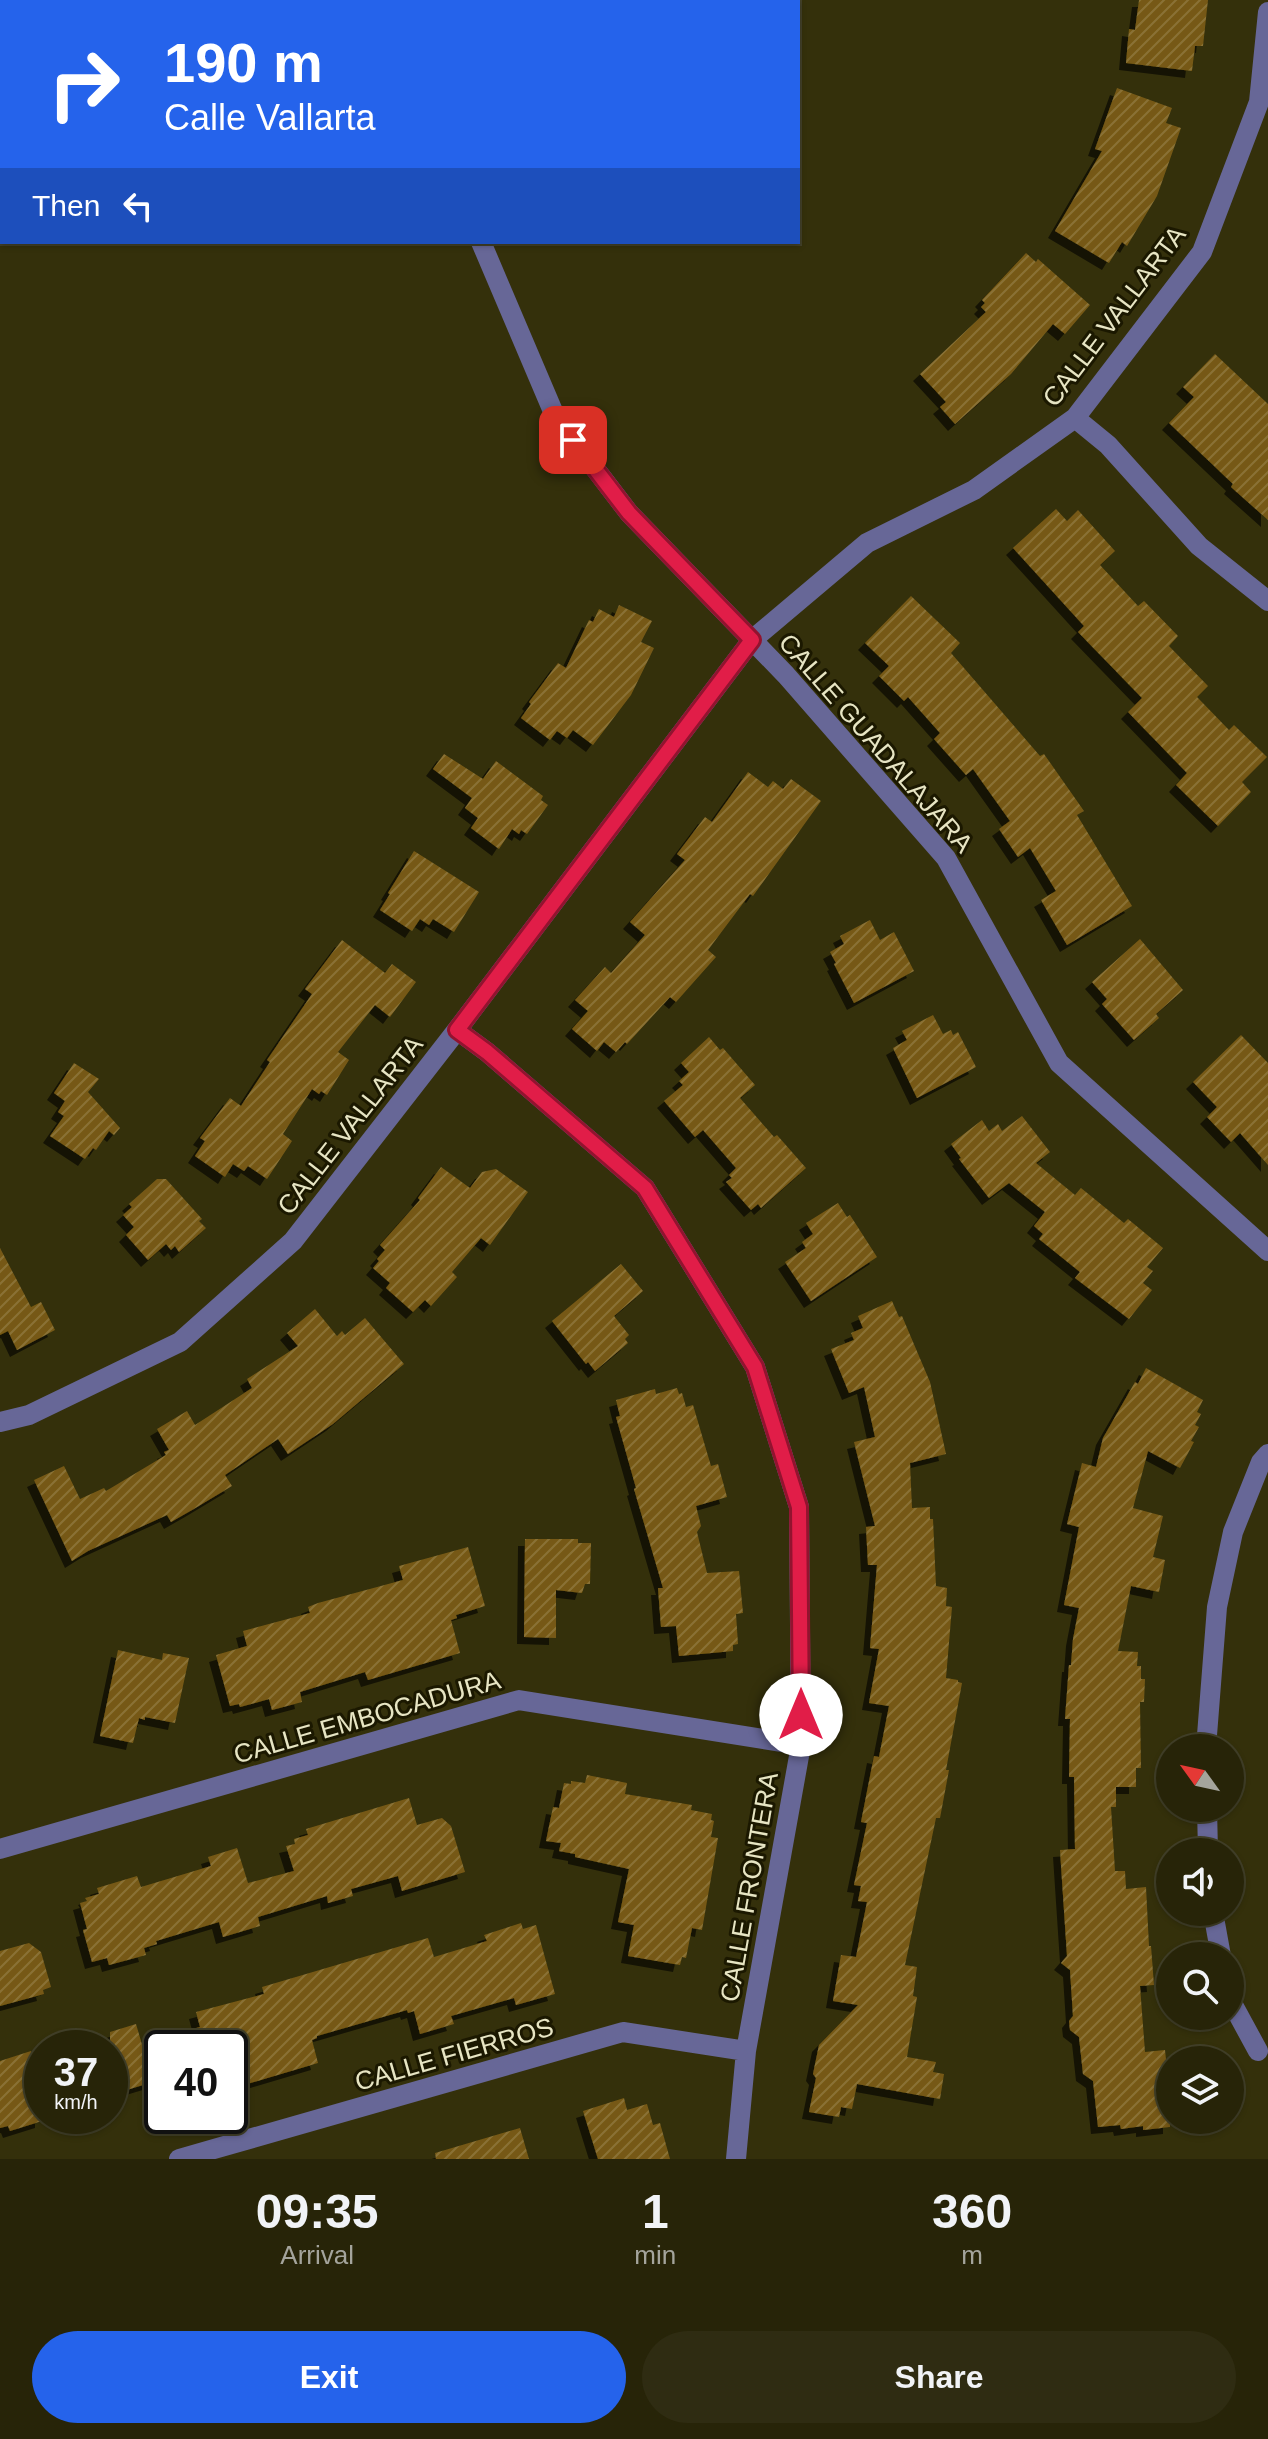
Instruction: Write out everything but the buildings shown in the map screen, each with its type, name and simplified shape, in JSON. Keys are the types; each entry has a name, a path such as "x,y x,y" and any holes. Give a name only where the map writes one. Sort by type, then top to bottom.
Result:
{"street":[{"name":"CALLE VALLARTA","path":"0,1422 29,1415 180,1342 293,1241 752,640 867,543 974,490 1075,418 1202,252 1259,102 1268,12"},
{"name":"CALLE GUADALAJARA","path":"482,244 555,416 629,513 786,675 946,858 1059,1063 1268,1251"},
{"path":"1075,418 1108,445 1199,546 1268,601"},
{"name":"CALLE FRONTERA","path":"457,1030 487,1052 645,1188 755,1367 799,1507 801,1745 746,2051 736,2159"},
{"path":"1207,1734 1217,1607 1233,1532 1261,1462 1268,1454"},
{"name":"CALLE EMBOCADURA","path":"0,1849 519,1700 801,1745"},
{"path":"1244,2025 1258,2051"},
{"name":"CALLE FIERROS","path":"179,2159 623,2032 746,2051"}],"route":[{"path":"573,440 629,513 752,640 457,1030 487,1052 645,1188 755,1367 799,1507 801,1715"}]}
